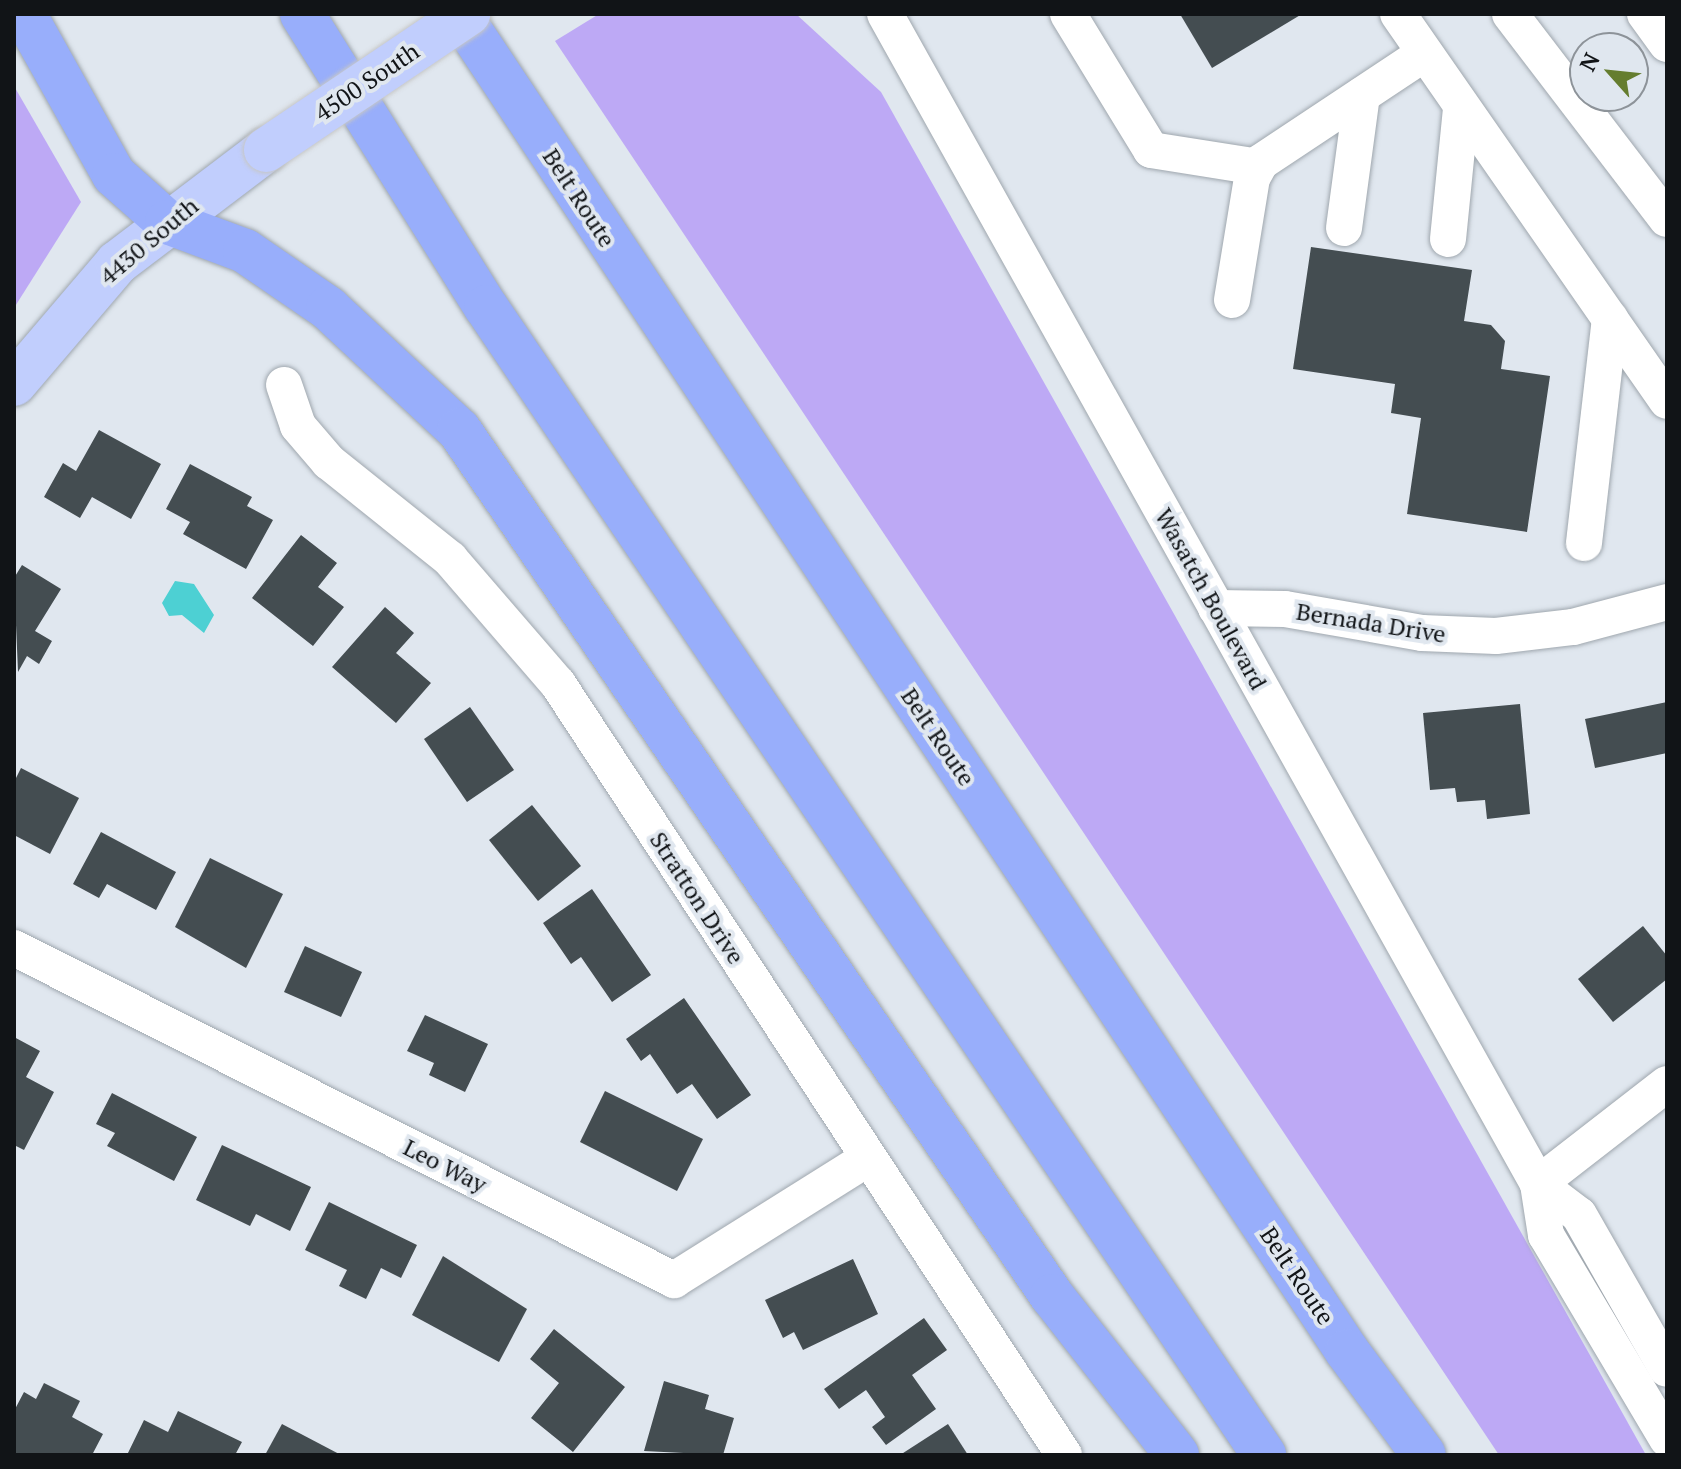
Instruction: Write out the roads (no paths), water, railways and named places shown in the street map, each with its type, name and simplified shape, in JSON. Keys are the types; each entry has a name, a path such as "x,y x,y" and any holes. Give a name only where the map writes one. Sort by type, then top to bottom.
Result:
{"highway":[{"path":"24,14 107,165 167,222 245,251 328,308 459,430 1052,1296 1177,1455"},
{"path":"302,14 486,307 1264,1455"},
{"name":"Belt Route","path":"459,14 1347,1351 1424,1455"}],"main road":[{"name":"4500 South","path":"266,150 468,14"},
{"name":"4430 South","path":"14,384 117,263 167,222 266,150"}],"street":[{"name":"Wasatch Boulevard","path":"885,14 1538,1184 1546,1235 1667,1439"},
{"path":"1068,14 1151,150 1258,167 1422,55"},
{"path":"1398,14 1422,55 1667,401"},
{"path":"1510,14 1667,219"},
{"path":"1645,14 1667,44"},
{"path":"1344,228 1362,95"},
{"path":"1448,239 1461,108"},
{"path":"1232,300 1258,167"},
{"path":"1584,543 1610,319"},
{"name":"Stratton Drive","path":"284,385 298,426 329,462 450,559 558,684 1064,1455"},
{"name":"Bernada Drive","path":"1216,608 1285,609 1422,633 1496,636 1573,627 1667,602"},
{"name":"Leo Way","path":"14,948 674,1280 867,1159"},
{"path":"1538,1184 1667,1084"},
{"name":"Wasatch Boulevard","path":"1538,1184 1579,1215 1667,1369"}],"water":[{"path":"175,581 194,584 214,615 204,633 182,615 169,616 162,603"}]}
